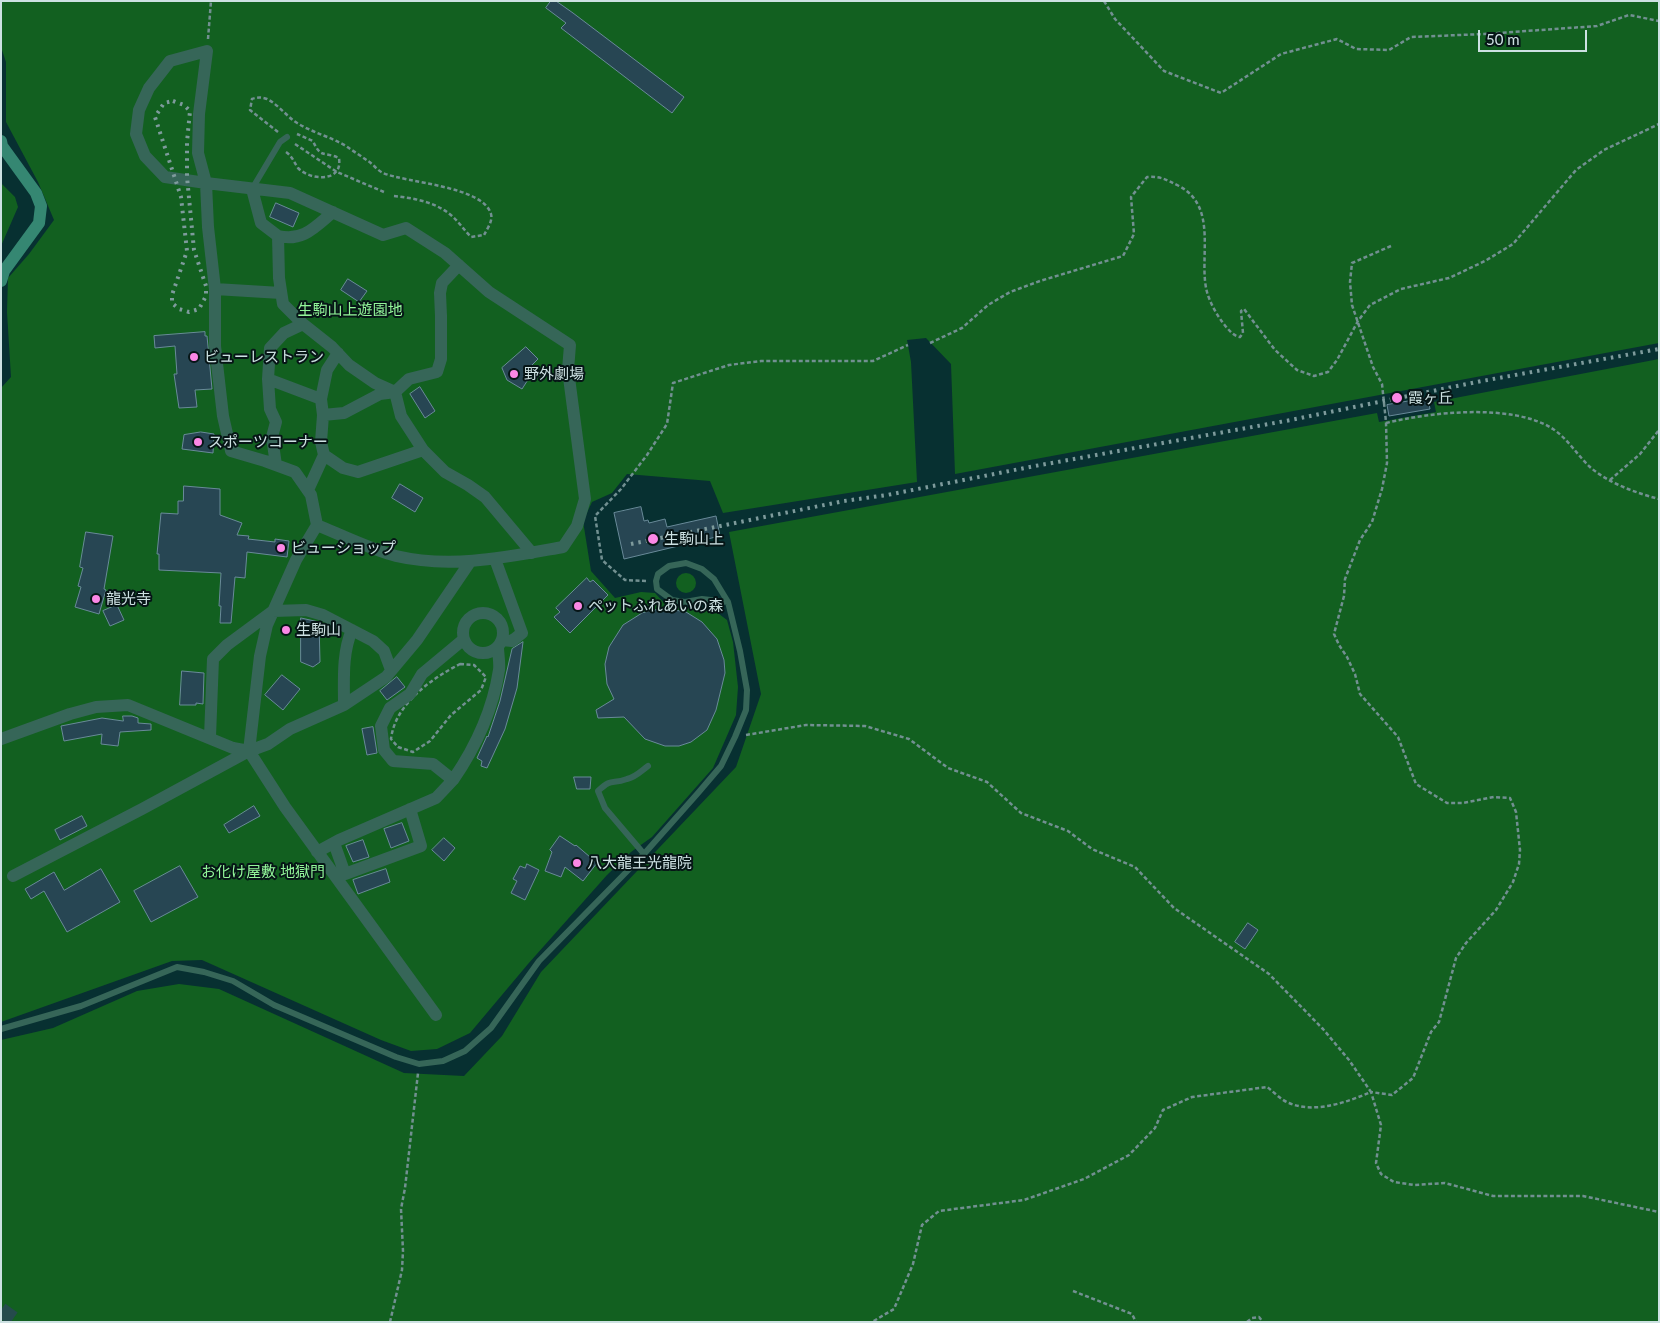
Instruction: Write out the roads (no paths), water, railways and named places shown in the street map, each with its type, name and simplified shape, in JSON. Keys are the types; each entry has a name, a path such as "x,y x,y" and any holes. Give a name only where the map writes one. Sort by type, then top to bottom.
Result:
{"street":[{"path":"317,525 395,556 447,563 495,559 563,547 577,526 585,499 568,370 570,345 489,292 445,253 406,228 383,235 290,193 206,183 165,177 145,156 136,134 139,110 149,88 170,62 207,51 199,114 198,153 206,183 208,227 215,289 216,346 224,416 231,451 295,472 312,495 317,525 296,560 267,625 260,656 249,751 285,808 436,1015"},
{"path":"1,141 2,146 36,193 41,206 39,223 4,270 1,281"},
{"path":"252,188 261,222 278,236 288,239 303,236 333,212"},
{"path":"278,236 283,304 349,365 375,383 395,392 402,416 423,450 445,472 486,497 532,553"},
{"path":"323,415 344,413 380,394 395,392 409,379 437,372 441,359 440,293 442,283 459,265"},
{"path":"215,289 281,293"},
{"path":"276,465 272,437 276,422 270,409 268,379 270,348 284,333 303,324"},
{"path":"308,490 324,455 321,442 323,415 321,399 326,370 338,353"},
{"path":"268,379 321,399"},
{"path":"324,455 343,468 358,472 423,450"},
{"path":"317,852 436,798 453,780 465,763 489,712 499,668 500,644 502,626 493,616 480,613 468,620 464,625 466,645 476,652 488,653 500,644 512,642 522,633 495,559"},
{"path":"13,876 142,810 249,751 268,744 290,730 344,706 392,670 417,640 470,562"},
{"path":"210,737 213,659 227,645 273,611 306,610 323,615 373,641 384,651 392,670"},
{"path":"344,706 346,643 352,630"},
{"path":"453,780 433,764 393,760 384,750 381,726 390,708 410,694 422,674 464,639"},
{"path":"1,739 88,709 128,705 233,748 249,751"},
{"path":"334,843 345,874 421,846 410,809"}],"lane":[{"path":"252,188 280,142 286,137"},
{"path":"1,1029 81,1006 177,967 204,972 233,981 274,1004 419,1064 443,1061 465,1051 491,1028 539,961 644,854 721,766 746,710 747,690 728,602 714,579 702,569 686,563 670,566 658,574 656,581 657,589 672,600 685,602 702,598 728,602"},
{"path":"644,854 605,808 598,790 608,781 625,780 636,776 648,766"}],"tunnel":[{"path":"1,1310 18,1322"}],"railway":[{"path":"173,101 184,105 190,111 187,142 187,177 194,250 206,286 206,296 199,309 189,312 179,309 172,303 172,295 187,251 181,197 155,117 164,103 173,101"},
{"path":"631,544 844,501 887,495 1291,420 1482,381 1659,349"}],"place":[{"name":"ビューレストラン","path":"194,357"},
{"name":"野外劇場","path":"514,374"},
{"name":"霞ヶ丘","path":"1397,398"},
{"name":"スポーツコーナー","path":"198,442"},
{"name":"生駒山上","path":"653,539"},
{"name":"ビューショップ","path":"281,548"},
{"name":"龍光寺","path":"96,599"},
{"name":"ペットふれあいの森","path":"578,606"},
{"name":"生駒山","path":"286,630"},
{"name":"八大龍王光龍院","path":"577,863"}],"park label":[{"name":"生駒山上遊園地","path":"350,310"},
{"name":"お化け屋敷 地獄門","path":"263,872"}]}
